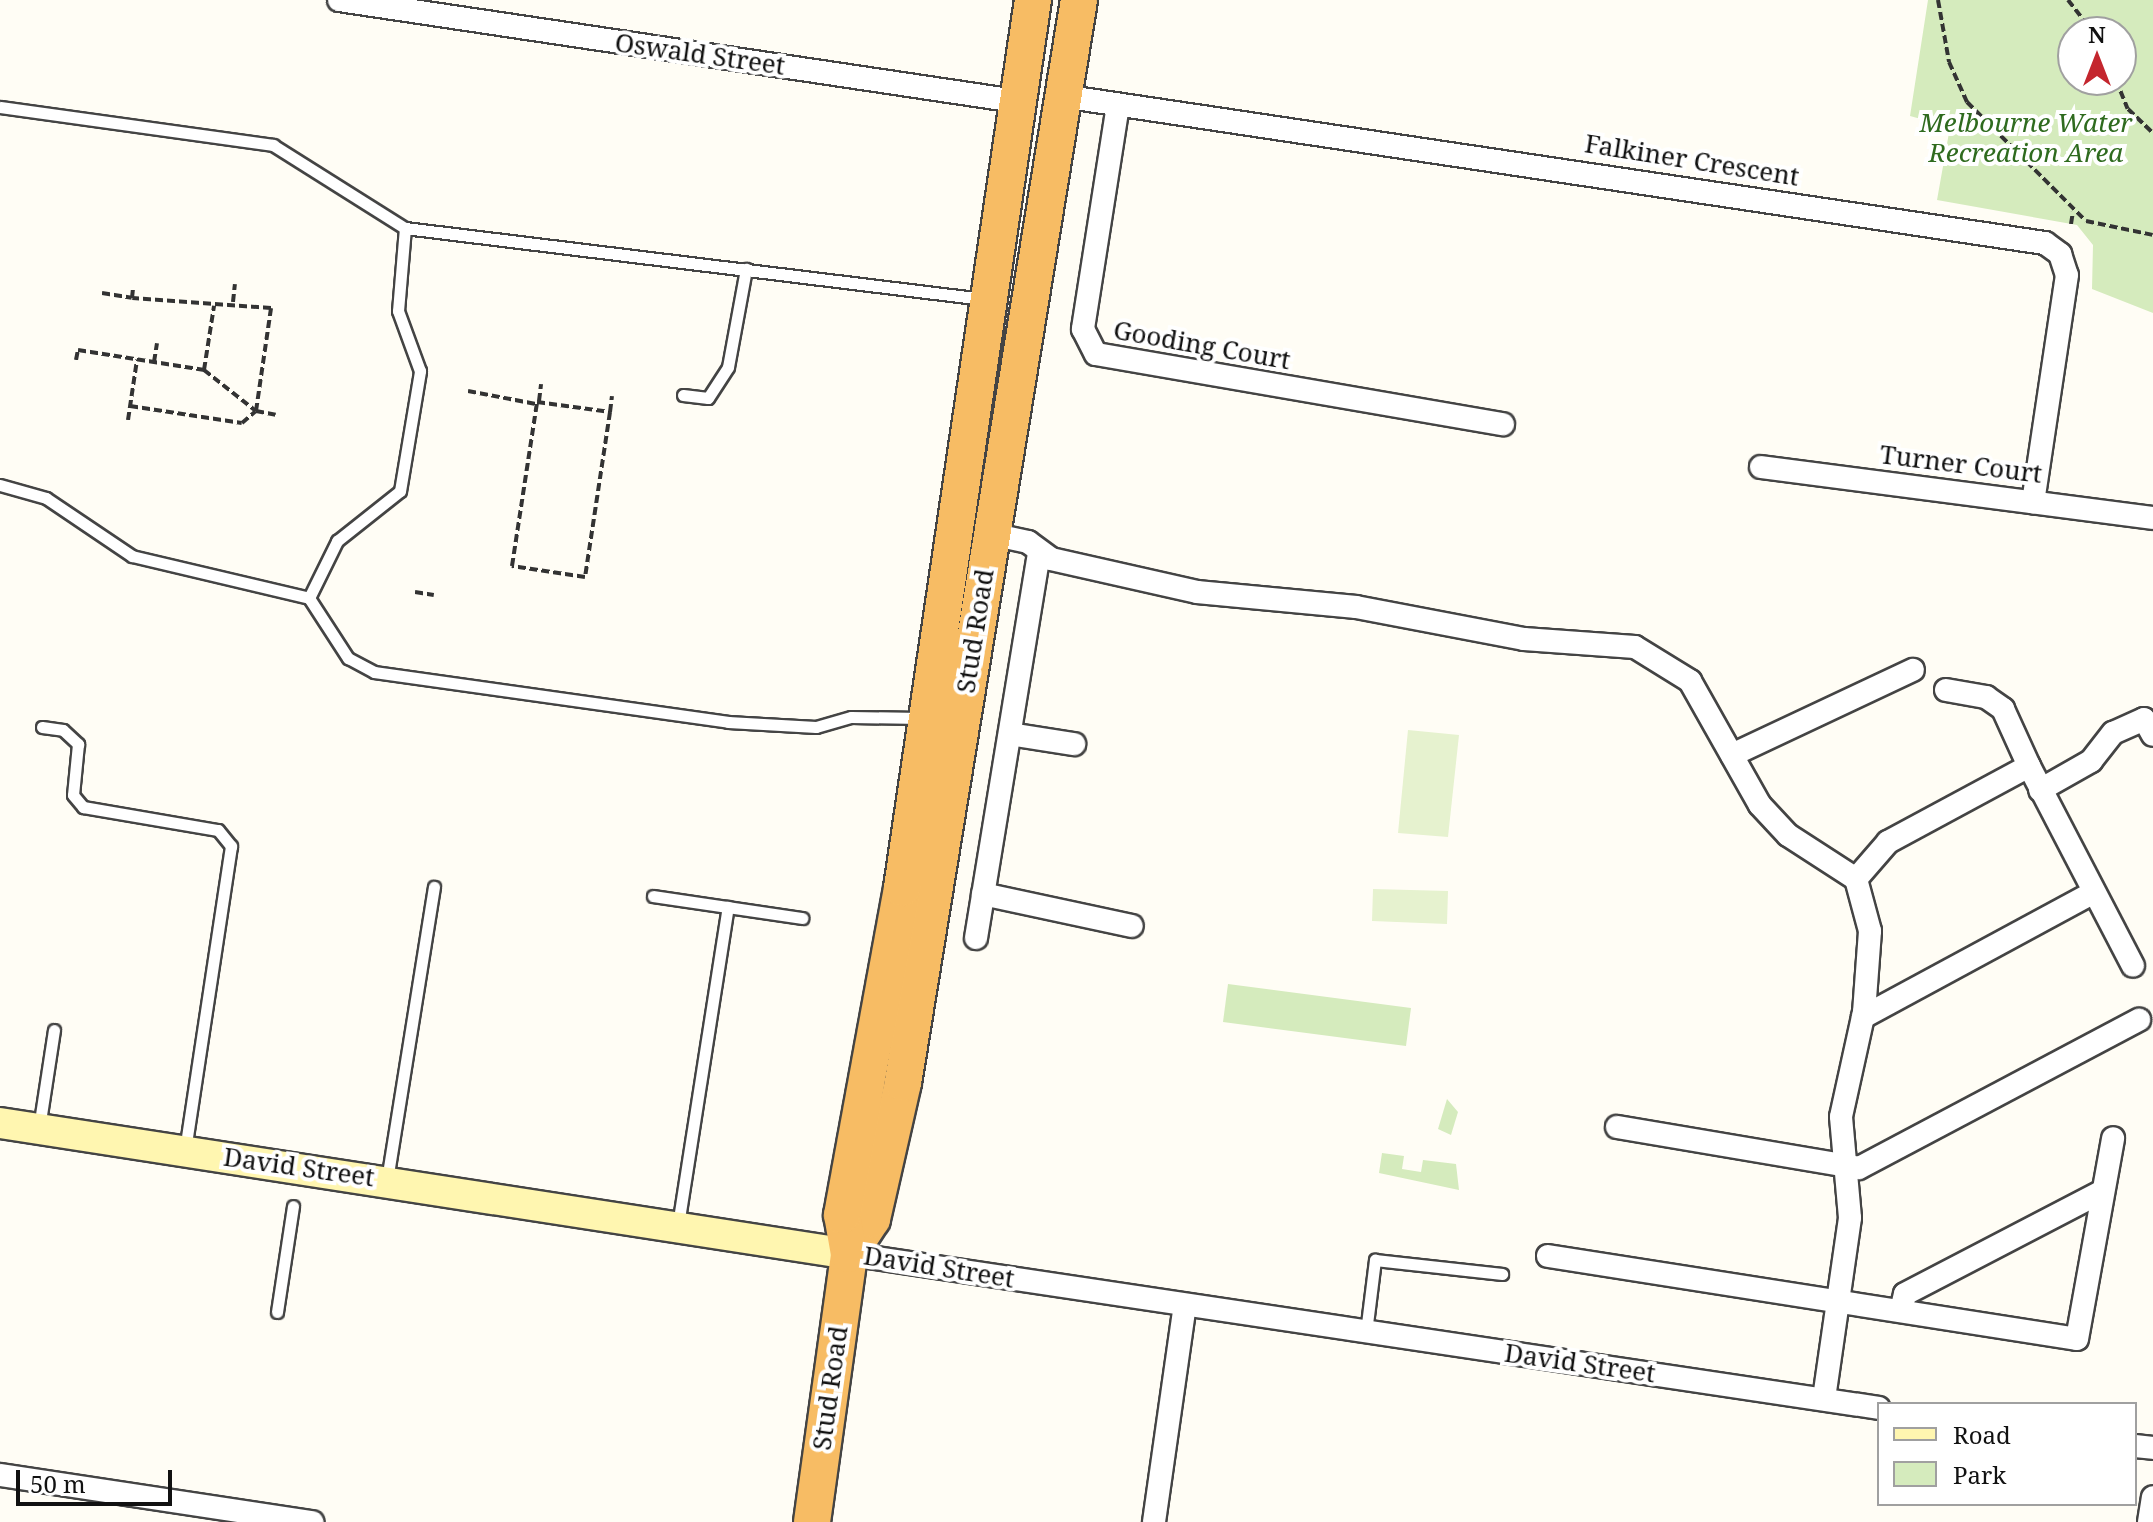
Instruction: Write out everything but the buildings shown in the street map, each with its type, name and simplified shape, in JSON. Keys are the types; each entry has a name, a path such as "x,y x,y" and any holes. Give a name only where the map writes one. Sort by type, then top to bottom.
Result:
{"highway":[{"name":"Stud Road","path":"812,1522 849,1254 842,1215 939,720 987,299 1033,0"},
{"name":"Stud Road","path":"849,1254 872,1219 903,1083 1079,0"},
{"name":"Oswald Street","path":"1016,101 1062,96"}],"main road":[{"name":"David Street","path":"0,1123 387,1180 849,1254"}],"street":[{"name":"Oswald Street","path":"347,1 1016,101"},
{"name":"Falkiner Crescent","path":"1062,96 2045,243 2060,254 2067,275 2033,502"},
{"name":"Gooding Court","path":"1118,105 1083,329 1096,354 1503,424"},
{"name":"Turner Court","path":"1761,467 2153,518"},
{"path":"988,548 1028,542 1039,552 1197,592 1356,607 1524,639 1635,647 1690,681 1732,755 1780,827 1856,879 1870,931 1863,1017 1841,1117 1850,1218 1824,1399"},
{"path":"976,938 1039,552"},
{"path":"1732,755 1913,670"},
{"path":"1946,690 1986,697 2003,709 2092,893 2133,966"},
{"path":"2040,790 2091,761 2113,733 2144,719 2153,735"},
{"path":"1010,734 1074,744"},
{"path":"1856,879 1888,842 2029,766"},
{"path":"1863,1017 2092,893"},
{"path":"983,894 1132,926"},
{"path":"1617,1127 1859,1168 2139,1020"},
{"path":"1548,1256 2077,1339 2113,1138"},
{"path":"1901,1311 1905,1294 2101,1192"},
{"name":"David Street","path":"849,1254 1877,1408"},
{"path":"1154,1522 1185,1305"},
{"path":"0,1475 312,1522"},
{"path":"2149,1522 2153,1497"}],"lane":[{"path":"0,107 273,145 405,228 987,299"},
{"path":"309,598 337,541 400,491 420,371 398,311 405,228"},
{"path":"683,395 708,398 728,367 746,269"},
{"path":"0,485 46,498 155,564 309,598 348,658 374,672 765,725 816,727 889,715 939,720 971,581 988,548"},
{"path":"42,727 63,730 78,744 73,795 83,807 218,830 231,846 185,1150"},
{"path":"387,1180 434,887"},
{"path":"653,896 802,918"},
{"path":"678,1225 728,907"},
{"path":"39,1128 54,1030"},
{"path":"277,1312 293,1206"},
{"path":"1366,1332 1375,1260 1502,1274"}],"path":[{"path":"1938,0 1958,89 2073,212 2153,235"},
{"path":"2068,0 2080,16"},
{"path":"2123,96 2128,109 2153,133"},
{"path":"2071,224 2073,212"},
{"path":"233,302 235,284"},
{"path":"132,298 133,288"},
{"path":"102,293 214,306 233,302 271,308 256,411 242,423 130,406"},
{"path":"204,370 214,306"},
{"path":"154,362 157,343"},
{"path":"76,360 78,350 204,370 256,411 276,415"},
{"path":"128,420 137,360"},
{"path":"541,384 512,566 585,577 612,396"},
{"path":"468,391 610,412"},
{"path":"415,592 434,595"}],"green space":[{"name":"Melbourne Water Recreation Area","path":"1928,0 2153,0 2153,313 2092,289 2093,245 2077,225 1937,200 1950,127 1910,116"},
{"path":"1408,730 1459,735 1448,837 1398,833"},
{"path":"1373,889 1448,891 1447,924 1372,921"},
{"path":"1228,984 1411,1008 1406,1046 1223,1022"},
{"path":"1447,1099 1458,1112 1451,1135 1438,1129"},
{"path":"1382,1153 1404,1156 1402,1169 1421,1172 1423,1160 1456,1164 1459,1190 1379,1173"}]}
